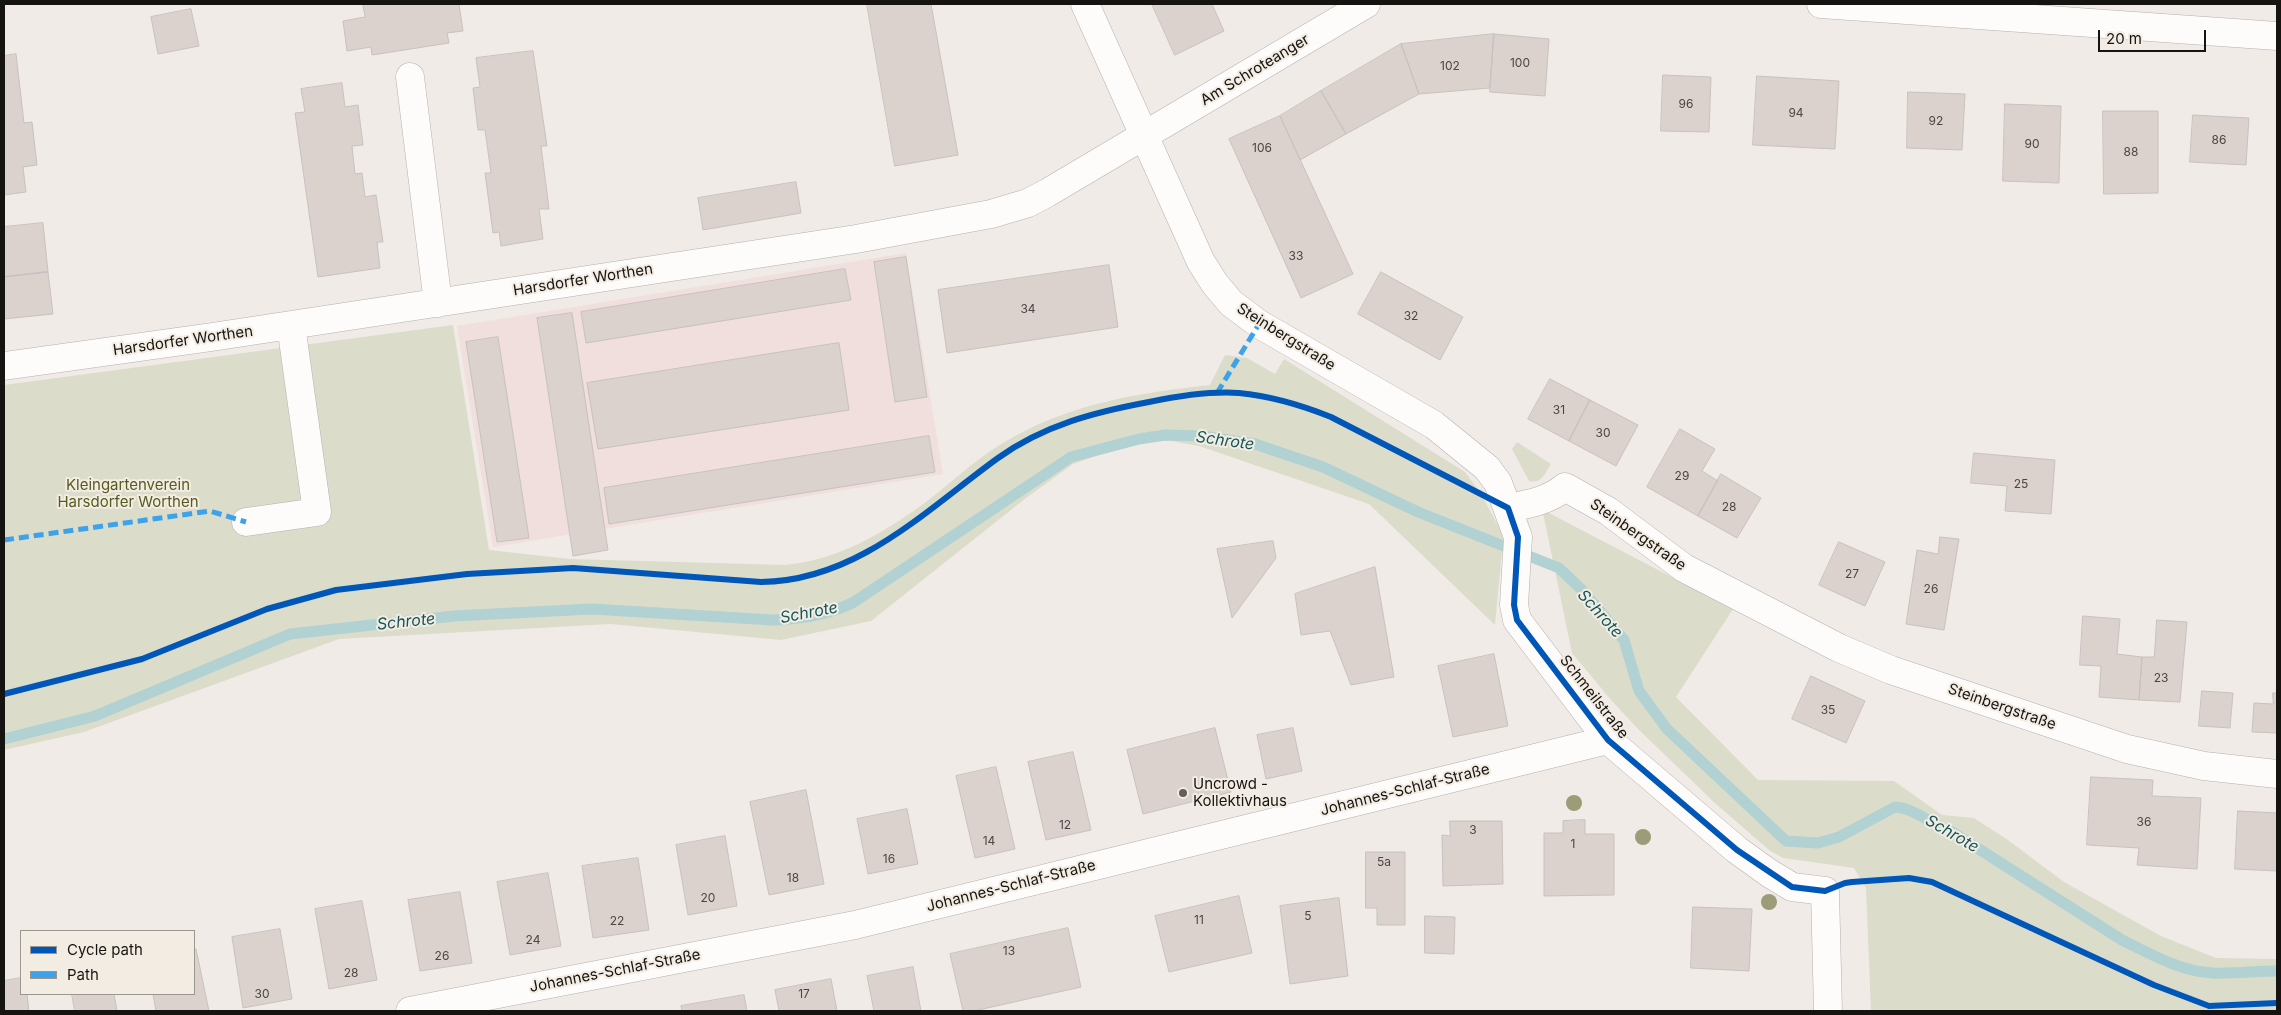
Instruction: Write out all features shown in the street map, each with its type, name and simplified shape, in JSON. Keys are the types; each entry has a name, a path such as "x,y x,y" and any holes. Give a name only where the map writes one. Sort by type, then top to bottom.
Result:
{"street":[{"name":"Steinbergstraße","path":"1085,4 1201,262 1215,284 1231,303 1259,324 1434,425 1487,468 1498,483 1508,508 1556,495 1565,486 1608,511 1684,568 1839,648 1884,667 2127,750 2204,766 2277,774"},
{"name":"Am Schroteanger","path":"1144,136 1366,4"},
{"path":"1822,4 2277,36"},
{"path":"410,77 438,303"},
{"name":"Harsdorfer Worthen","path":"4,366 291,325 856,239 991,214 1028,203 1048,193 1144,136"},
{"path":"246,522 317,512 291,325"},
{"name":"Schmeilstraße","path":"1508,508 1518,537 1514,605 1516,616 1521,626 1608,740 1737,850 1769,873 1792,887 1825,891 1828,1011"},
{"name":"Johannes-Schlaf-Straße","path":"410,1011 855,925 1608,740"}],"shaded area":[{"path":"906,253 943,474 493,547 457,326"}],"green space":[{"name":"Kleingartenverein Harsdorfer Worthen","path":"453,325 489,550 570,559 785,565 822,558 874,536 922,505 992,450 1027,430 1052,419 1103,402 1156,392 1210,385 1225,355 1247,358 1275,374 1284,359 1465,472 1480,492 1502,533 1503,540 1495,625 1369,504 1199,446 1171,441 1153,441 1113,450 1073,464 1026,498 871,621 781,640 611,624 339,639 84,732 4,750 4,385"},
{"path":"1517,442 1551,464 1545,474 1537,481 1529,481 1512,449"},
{"path":"1543,513 1549,513 1733,609 1676,697 1758,780 1894,781 1942,815 1974,818 2008,840 2064,882 2161,936 2216,958 2277,959 2277,1011 1871,1011 1866,888 1854,868 1783,858 1769,850 1716,804 1637,728 1611,700 1572,653"}],"building":[{"path":"363,4 459,4 463,31 447,33 449,43 372,55 371,47 347,51 343,21 365,17"},
{"path":"867,4 931,4 958,155 895,166"},
{"path":"1152,4 1212,4 1224,31 1175,55"},
{"path":"191,9 199,46 158,54 151,17"},
{"path":"1494,34 1549,39 1545,96 1490,92"},
{"path":"1494,34 1490,88 1419,94 1401,44"},
{"path":"1401,44 1419,94 1346,134 1321,91"},
{"path":"533,51 547,146 541,146 549,209 539,209 543,239 501,246 499,232 493,233 485,173 491,173 485,130 478,130 473,88 480,87 476,58"},
{"path":"16,54 24,123 32,122 37,165 23,167 26,192 4,195 4,56"},
{"path":"1663,75 1711,77 1709,132 1661,131"},
{"path":"1757,76 1839,81 1835,149 1753,145"},
{"path":"342,83 345,107 358,105 363,145 352,146 355,174 362,173 365,197 376,195 383,242 377,242 380,268 318,277 295,113 305,112 301,89"},
{"path":"1321,91 1346,134 1300,160 1280,116"},
{"path":"1908,92 1965,94 1962,150 1907,148"},
{"path":"2005,104 2061,106 2059,183 2003,181"},
{"path":"2103,111 2158,111 2158,193 2104,194"},
{"path":"2193,115 2249,118 2246,165 2190,162"},
{"path":"1280,116 1353,274 1301,298 1229,139"},
{"path":"796,182 801,213 703,230 698,198"},
{"path":"43,223 48,272 4,277 4,227"},
{"path":"906,257 927,397 895,402 874,262"},
{"path":"1109,265 1118,327 947,353 938,290"},
{"path":"845,269 851,300 586,343 581,312"},
{"path":"48,272 53,314 4,319 4,277"},
{"path":"1381,272 1463,317 1440,360 1358,314"},
{"path":"572,313 608,550 573,556 537,318"},
{"path":"498,337 529,538 497,542 466,342"},
{"path":"839,343 849,410 598,449 587,383"},
{"path":"1550,379 1590,400 1569,441 1528,419"},
{"path":"1590,400 1638,425 1616,466 1569,441"},
{"path":"1680,429 1715,449 1702,471 1718,481 1698,516 1647,487"},
{"path":"929,436 935,472 609,524 604,488"},
{"path":"1974,453 2055,460 2051,514 2005,511 2007,486 1971,483"},
{"path":"1721,474 1761,498 1737,538 1698,516"},
{"path":"1940,537 1959,539 1944,630 1906,624 1917,550 1938,554"},
{"path":"1273,541 1276,558 1232,618 1217,549"},
{"path":"1839,542 1885,562 1865,606 1819,585"},
{"path":"1375,567 1394,677 1351,685 1330,631 1301,635 1295,594"},
{"path":"2083,616 2120,619 2117,654 2142,657 2139,700 2099,697 2101,666 2080,665"},
{"path":"2157,620 2187,622 2180,702 2139,700 2142,657 2154,657"},
{"path":"1494,654 1508,726 1453,737 1438,666"},
{"path":"1811,676 1865,701 1846,743 1792,719"},
{"path":"2202,691 2233,693 2230,728 2199,726"},
{"path":"2273,693 2277,693 2277,733 2252,732 2254,703 2273,704"},
{"path":"1215,728 1231,792 1143,814 1127,750"},
{"path":"1293,728 1302,771 1266,779 1257,735"},
{"path":"1073,752 1091,830 1046,840 1028,762"},
{"path":"996,767 1015,849 975,858 956,776"},
{"path":"2091,777 2153,780 2152,796 2201,798 2197,869 2137,865 2139,848 2087,845"},
{"path":"806,790 824,884 769,895 750,802"},
{"path":"907,809 918,864 868,874 857,819"},
{"path":"2238,811 2277,813 2277,871 2235,869"},
{"path":"1585,820 1585,834 1614,834 1614,895 1544,896 1544,833 1563,833 1563,821"},
{"path":"1450,821 1502,821 1503,884 1443,886 1442,835 1450,836"},
{"path":"725,836 737,906 688,915 676,845"},
{"path":"1366,852 1405,852 1405,925 1377,925 1377,908 1366,908"},
{"path":"638,858 649,930 593,938 582,866"},
{"path":"548,873 561,946 510,955 497,882"},
{"path":"460,892 472,963 420,971 408,900"},
{"path":"1239,896 1252,953 1169,972 1155,916"},
{"path":"1339,898 1348,976 1290,984 1280,906"},
{"path":"362,901 377,980 329,989 315,909"},
{"path":"1693,907 1752,909 1749,971 1691,968"},
{"path":"1425,916 1455,917 1454,954 1425,953"},
{"path":"1068,928 1081,987 974,1011 963,1011 950,954"},
{"path":"280,929 292,999 243,1008 232,937"},
{"path":"196,949 209,1011 156,1011 153,995 195,995"},
{"path":"913,967 921,1011 874,1011 867,976"},
{"path":"20,978 20,995 27,995 29,1011 4,1011 4,981"},
{"path":"831,979 837,1011 779,1011 775,990"},
{"path":"72,995 114,995 117,1011 75,1011"},
{"path":"744,995 747,1011 682,1011 681,1006"}],"waterway":[{"name":"Schrote","path":"4,739 95,716 290,634 454,616 592,609 772,620 794,619 825,613 854,602 1071,457 1139,439 1165,435 1202,436 1255,444 1323,467 1418,512 1559,568 1582,590 1624,640 1639,691 1667,729 1786,841 1818,843 1839,837 1895,807 1902,808 1952,832 2122,940 2166,961 2200,972 2277,971"}],"marked path":[{"path":"1217,393 1259,324"},
{"path":"4,540 210,511 246,522"}],"cycle path":[{"path":"4,694 142,659 267,609 336,590 467,574 573,568 761,582 796,579 828,570 859,556 888,539 917,520 998,458 1052,428 1109,410 1194,394 1251,394 1286,402 1331,417 1508,508 1518,537 1514,605 1517,620 1608,740 1737,850 1792,887 1825,891 1852,882 1909,878 1932,882 2154,985 2209,1006 2277,1003"}],"place":[{"name":"Uncrowd - Kollektivhaus","path":"1183,793"}]}
